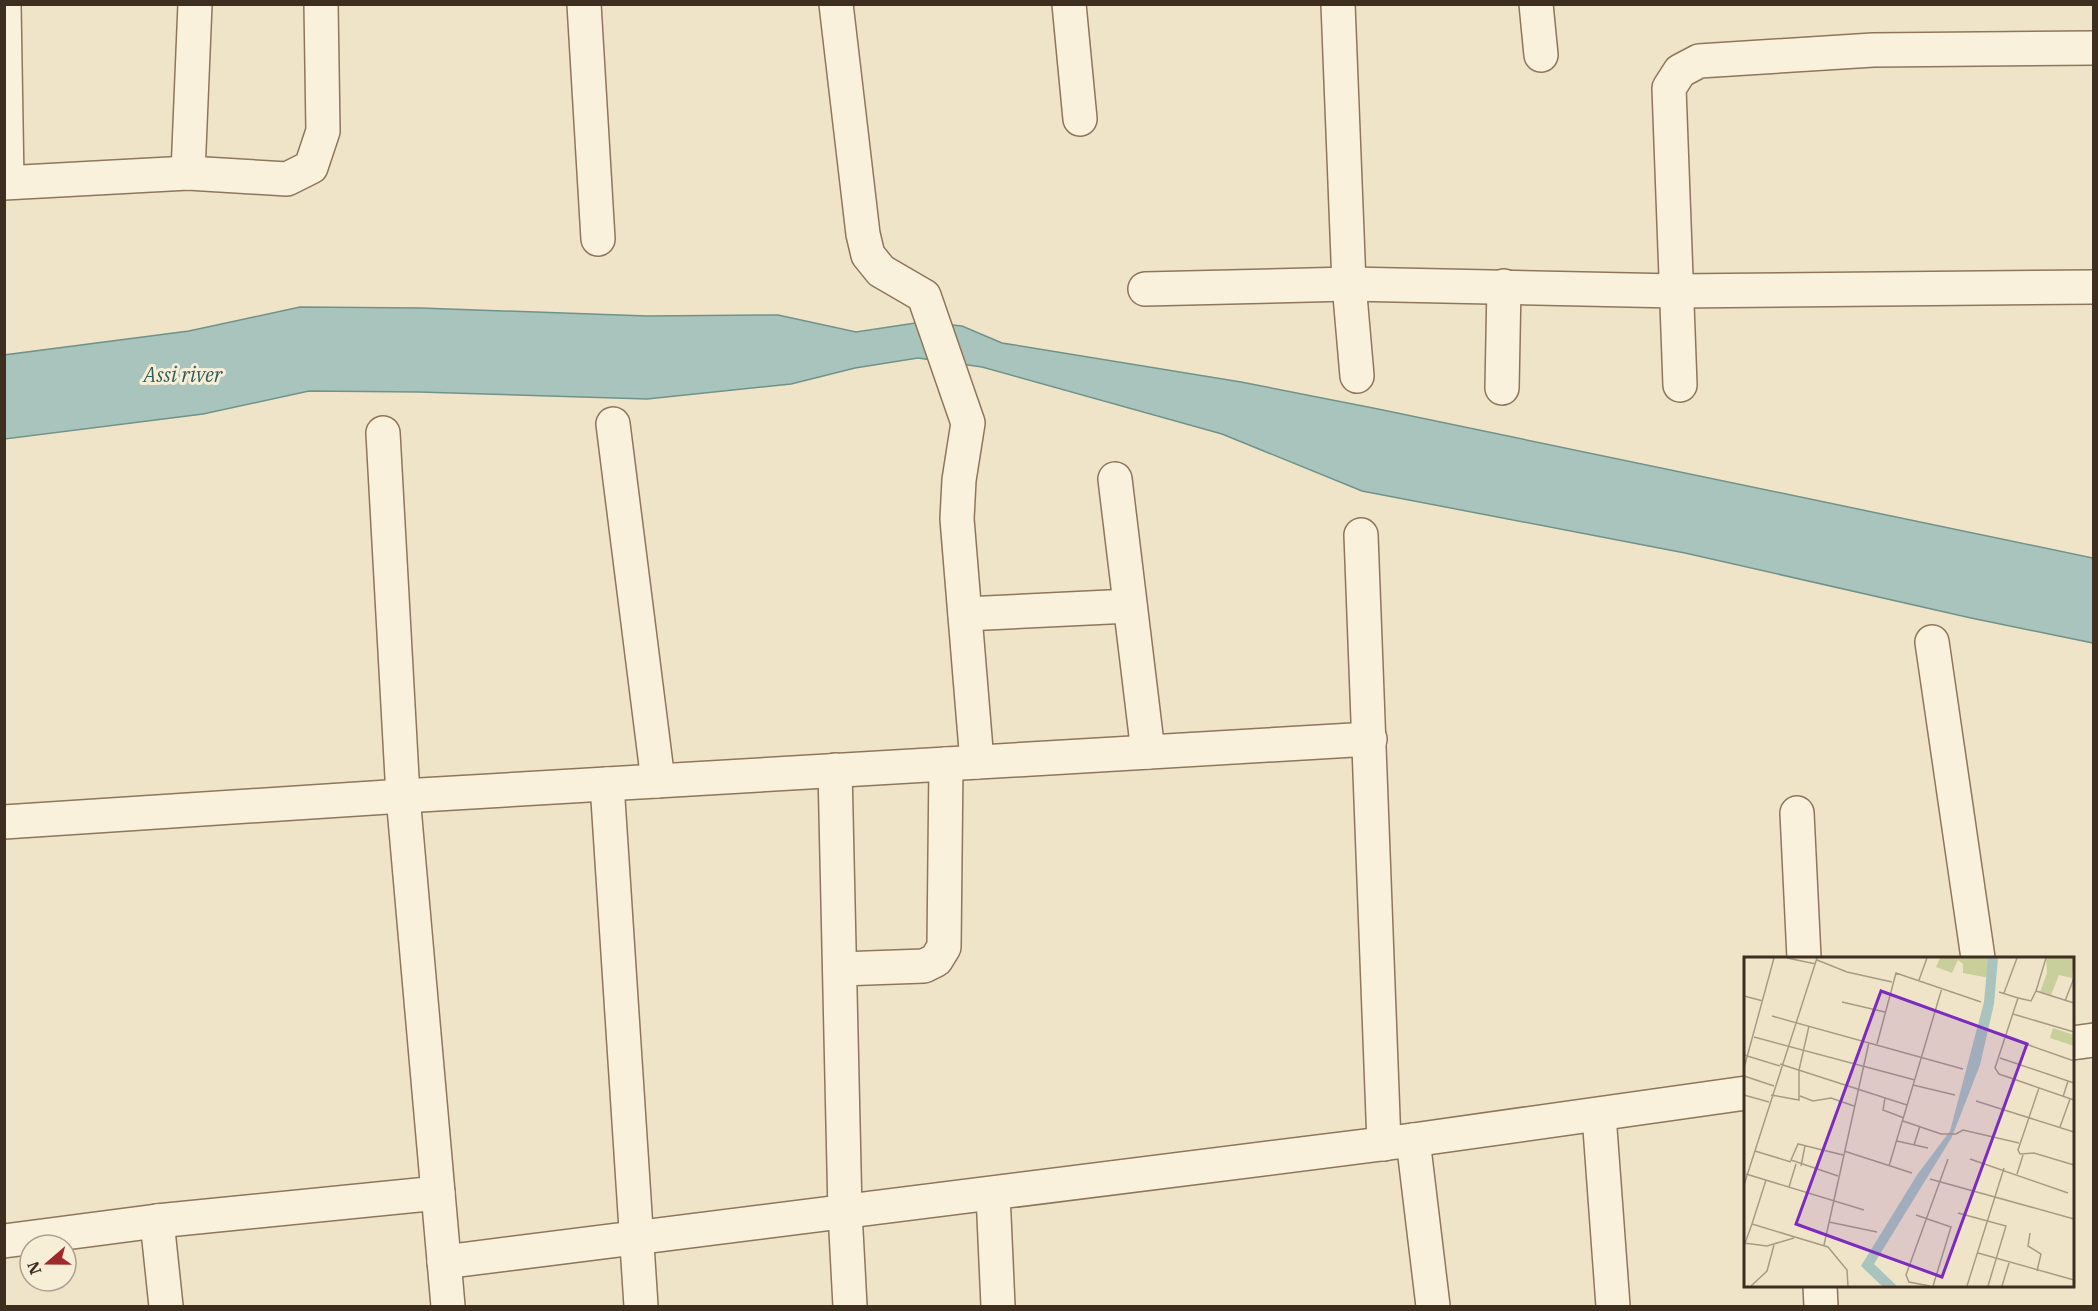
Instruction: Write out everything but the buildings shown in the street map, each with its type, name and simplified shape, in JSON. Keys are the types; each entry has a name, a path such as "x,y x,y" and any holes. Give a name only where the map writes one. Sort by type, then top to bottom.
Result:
{"street":[{"path":"188,173 195,4"},
{"path":"4,5 6,182 188,173 287,179 311,167 323,132 321,4"},
{"path":"584,4 598,238"},
{"path":"836,4 863,234 868,255 881,271 924,296 953,374 968,423 959,480 957,519 965,614 962,763 944,947 936,960 924,966 840,969"},
{"path":"1069,4 1080,119"},
{"path":"1338,4 1349,284 1357,376"},
{"path":"1536,4 1540,55"},
{"path":"1680,385 1669,88 1680,71 1699,61 1873,50 2094,48"},
{"path":"1145,289 1349,284 1676,291 2094,287"},
{"path":"1502,387 1504,286"},
{"path":"613,424 658,781"},
{"path":"382,433 403,796 447,1306"},
{"path":"1114,479 1148,752"},
{"path":"1361,535 1370,739 1399,1142 1433,1306"},
{"path":"965,614 1130,606"},
{"path":"1932,642 1978,957"},
{"path":"4,822 1370,739"},
{"path":"835,770 845,1212 850,1306"},
{"path":"607,784 641,1306"},
{"path":"1797,813 1804,957"},
{"path":"2074,1043 2094,1040"},
{"path":"444,1262 1399,1142 1744,1093"},
{"path":"1599,1115 1613,1306"},
{"path":"4,1241 157,1221 438,1192"},
{"path":"993,1194 998,1306"},
{"path":"157,1221 166,1306"},
{"path":"1820,1287 1821,1306"}],"water":[{"name":"Assi river","path":"300,307 421,308 647,316 778,315 856,332 922,322 962,326 1002,343 1241,382 2093,558 2093,643 1971,618 1685,553 1362,491 1222,434 982,367 918,358 855,368 791,384 647,399 309,391 203,414 5,439 4,355 189,331"}]}
